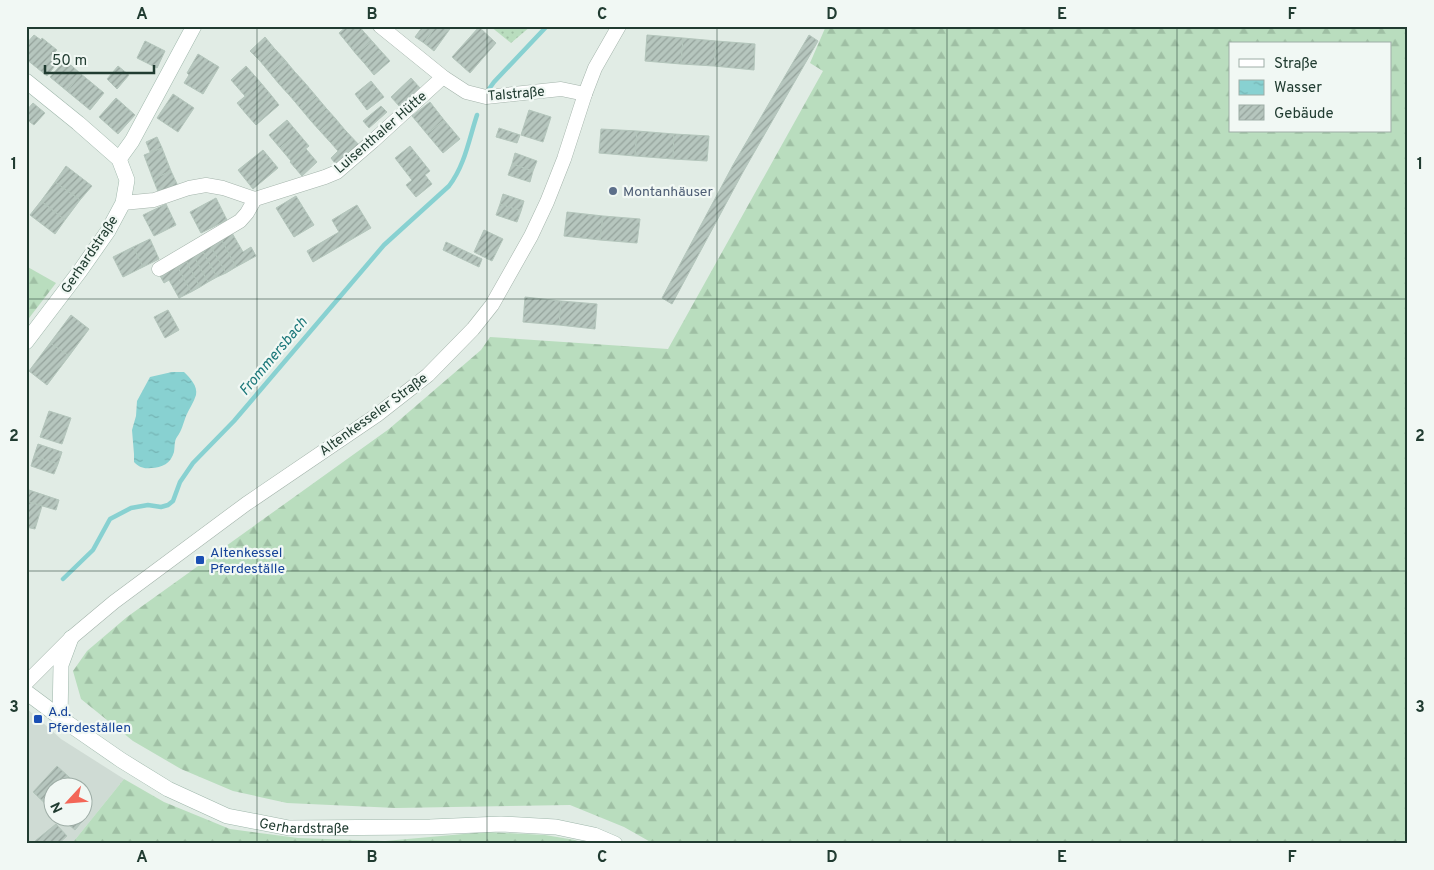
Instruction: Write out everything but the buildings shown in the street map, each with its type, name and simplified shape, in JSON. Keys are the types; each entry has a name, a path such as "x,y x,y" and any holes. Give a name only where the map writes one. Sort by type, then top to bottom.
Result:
{"street":[{"path":"26,81 119,159 132,140 194,26"},
{"name":"Talstraße","path":"380,26 443,77 466,92 486,98 561,89 584,94"},
{"name":"Altenkesseler Straße","path":"26,683 71,638 114,602 246,504 377,415 428,375 474,329 497,297 543,211 564,159 584,94 595,68 619,26"},
{"name":"Luisenthaler Hütte","path":"255,199 337,172 443,77"},
{"name":"Gerhardstraße","path":"26,342 108,231 123,202 127,180 119,159"},
{"path":"123,202 154,200 190,188 206,185 223,188 255,199 240,221 159,268"},
{"path":"60,718 61,664 71,638"},
{"name":"Gerhardstraße","path":"26,692 121,760 168,789 227,816 289,828 385,828 502,824 556,827 594,835 615,844"}],"shaded area":[{"path":"26,708 61,739 124,779 92,819 92,778 42,778 42,828 84,828 74,841 69,844 26,844"}],"green space":[{"path":"490,26 531,26 511,43"},
{"path":"826,26 1408,26 1408,844 654,844 624,827 570,805 396,808 287,803 233,791 181,769 133,741 81,699 73,671 87,651 127,617 389,429 481,350 490,337 668,349 823,71 810,63"},
{"path":"26,266 56,283 26,322"},
{"path":"124,779 164,802 230,829 298,838 385,841 486,832 545,835 575,840 585,844 69,844 74,841 84,828 92,828 92,819"}],"water":[{"path":"172,372 184,372 195,385 196,395 176,439 171,459 159,467 141,467 134,462 132,430 136,416 137,401 150,377"}],"waterway":[{"name":"Frommersbach","path":"489,89 547,26"},
{"name":"Frommersbach","path":"63,579 93,550 110,519 131,508 148,505 161,507 173,501 180,482 193,463 234,421 384,245 449,186 463,161 477,115"}],"place":[{"name":"Montanhäuser","path":"613,191"},
{"name":"Altenkessel Pferdeställe","path":"200,560"},
{"name":"A.d. Pferdeställen","path":"38,719"}]}
